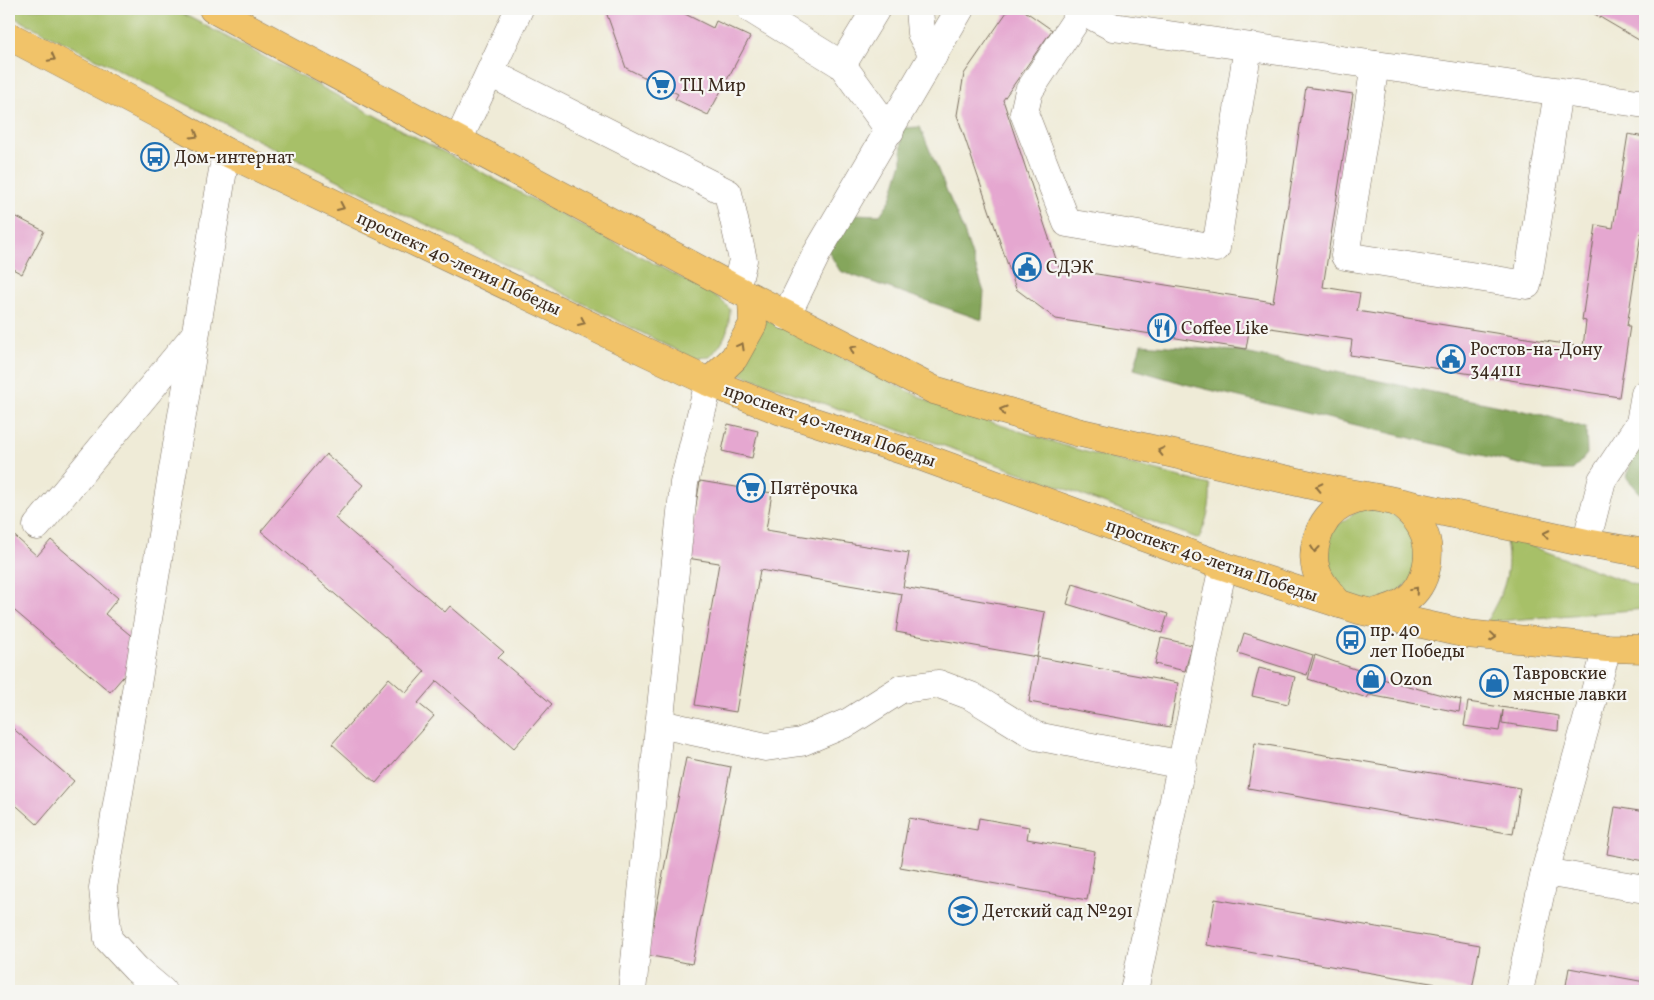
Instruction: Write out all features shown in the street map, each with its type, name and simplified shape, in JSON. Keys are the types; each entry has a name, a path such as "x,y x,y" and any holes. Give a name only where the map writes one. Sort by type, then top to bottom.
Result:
{"main road":[{"path":"213,9 744,294 934,390 1078,432 1333,490 1384,499 1586,543 1645,553"},
{"name":"проспект 40-летия Победы","path":"9,36 226,152 709,382 782,411 917,455 1223,566 1339,604 1467,634 1608,648 1645,648"},
{"path":"709,382 734,358 753,324 744,294"},
{"path":"1339,604 1319,578 1314,556 1316,539 1329,516 1343,505 1384,499 1421,526 1428,545 1427,566 1419,586 1406,600 1373,613"}],"street":[{"path":"458,141 520,9"},
{"path":"751,9 842,65 890,131"},
{"path":"842,65 876,9"},
{"path":"919,9 921,33 933,56"},
{"path":"786,316 817,253 960,9"},
{"path":"1248,47 1216,248 1068,223 1024,113 1029,91 1081,10 1113,27 1645,104"},
{"path":"1375,65 1345,256 1528,285 1558,92"},
{"path":"490,74 728,193 743,260 744,294"},
{"path":"162,991 136,969 108,939 103,888 226,152"},
{"path":"37,526 196,335"},
{"path":"632,991 684,483 709,382"},
{"path":"1586,543 1602,480 1640,423 1645,394"},
{"path":"1134,991 1183,765 1223,566"},
{"path":"1519,991 1545,872 1608,648"},
{"path":"660,724 766,746 801,742 849,722 901,688 939,684 971,696 1036,736 1183,765"},
{"path":"1545,872 1645,888"}],"green space":[{"path":"9,9 174,9 719,298 730,309 729,324 725,335 710,357 692,358 9,15"},
{"path":"920,127 964,232 984,292 982,320 840,271 827,249 853,214 880,215 891,199 902,162 901,128"},
{"path":"764,318 932,403 1072,448 1210,485 1208,513 1199,539 1055,485 734,372"},
{"path":"1141,344 1235,351 1543,415 1586,428 1587,454 1573,470 1544,470 1185,384 1134,369"},
{"path":"1645,442 1645,494 1640,493 1627,478 1632,456"},
{"path":"1362,508 1390,512 1407,525 1417,544 1413,579 1383,603 1348,598 1324,569 1329,531"},
{"path":"1505,536 1645,589 1645,609 1486,622 1498,601 1505,581 1508,560"}],"building":[{"path":"605,9 675,9 713,28 716,21 750,37 708,115 675,99 678,94 626,68"},
{"path":"1009,9 1022,9 1052,30 1003,100 1059,268 1273,302 1306,87 1353,94 1323,287 1360,293 1357,311 1583,347 1586,321 1582,320 1596,225 1613,228 1628,134 1645,137 1645,234 1641,233 1627,326 1630,326 1619,397 1350,355 1352,340 1250,325 1246,349 1056,319 1016,289 957,115 964,74"},
{"path":"1586,9 1645,9 1645,42 1644,43"},
{"path":"9,213 44,231 22,274 9,267"},
{"path":"728,424 758,431 752,458 722,451"},
{"path":"326,454 363,485 335,518 445,612 450,606 504,652 498,658 552,704 514,748 437,681 418,703 434,716 376,783 332,744 389,678 406,693 425,671 261,531"},
{"path":"700,481 772,493 766,530 909,553 903,587 1045,612 1037,657 896,632 902,594 760,570 736,712 695,705 719,563 687,558"},
{"path":"9,531 37,556 51,540 118,598 105,614 147,649 110,692 9,606"},
{"path":"1073,584 1168,614 1162,633 1067,604"},
{"path":"1244,633 1313,655 1307,675 1238,653"},
{"path":"1161,638 1192,645 1185,671 1155,664"},
{"path":"1315,655 1389,681 1461,700 1459,712 1369,695 1367,698 1308,679"},
{"path":"1037,657 1178,683 1170,727 1029,702"},
{"path":"1259,668 1295,677 1288,704 1252,696"},
{"path":"1468,702 1559,716 1558,731 1502,723 1503,710 1499,731 1464,726"},
{"path":"9,725 74,781 37,824 9,799"},
{"path":"1255,743 1520,788 1513,834 1248,788"},
{"path":"686,758 731,767 692,964 647,955"},
{"path":"1615,807 1645,812 1645,861 1607,854"},
{"path":"909,818 977,830 979,818 1029,827 1027,839 1095,851 1087,900 900,867"},
{"path":"1215,899 1480,945 1472,990 1207,945"},
{"path":"1569,968 1645,982 1645,991 1565,991"}],"place":[{"name":"ТЦ Мир","path":"661,85"},
{"name":"Дом-интернат","path":"155,157"},
{"name":"СДЭК","path":"1027,267"},
{"name":"Coffee Like","path":"1162,328"},
{"name":"Ростов-на-Дону 344111","path":"1451,359"},
{"name":"Пятёрочка","path":"751,488"},
{"name":"пр. 40 лет Победы","path":"1351,640"},
{"name":"Ozon","path":"1371,679"},
{"name":"Тавровские мясные лавки","path":"1494,683"},
{"name":"Детский сад №291","path":"963,911"}]}
